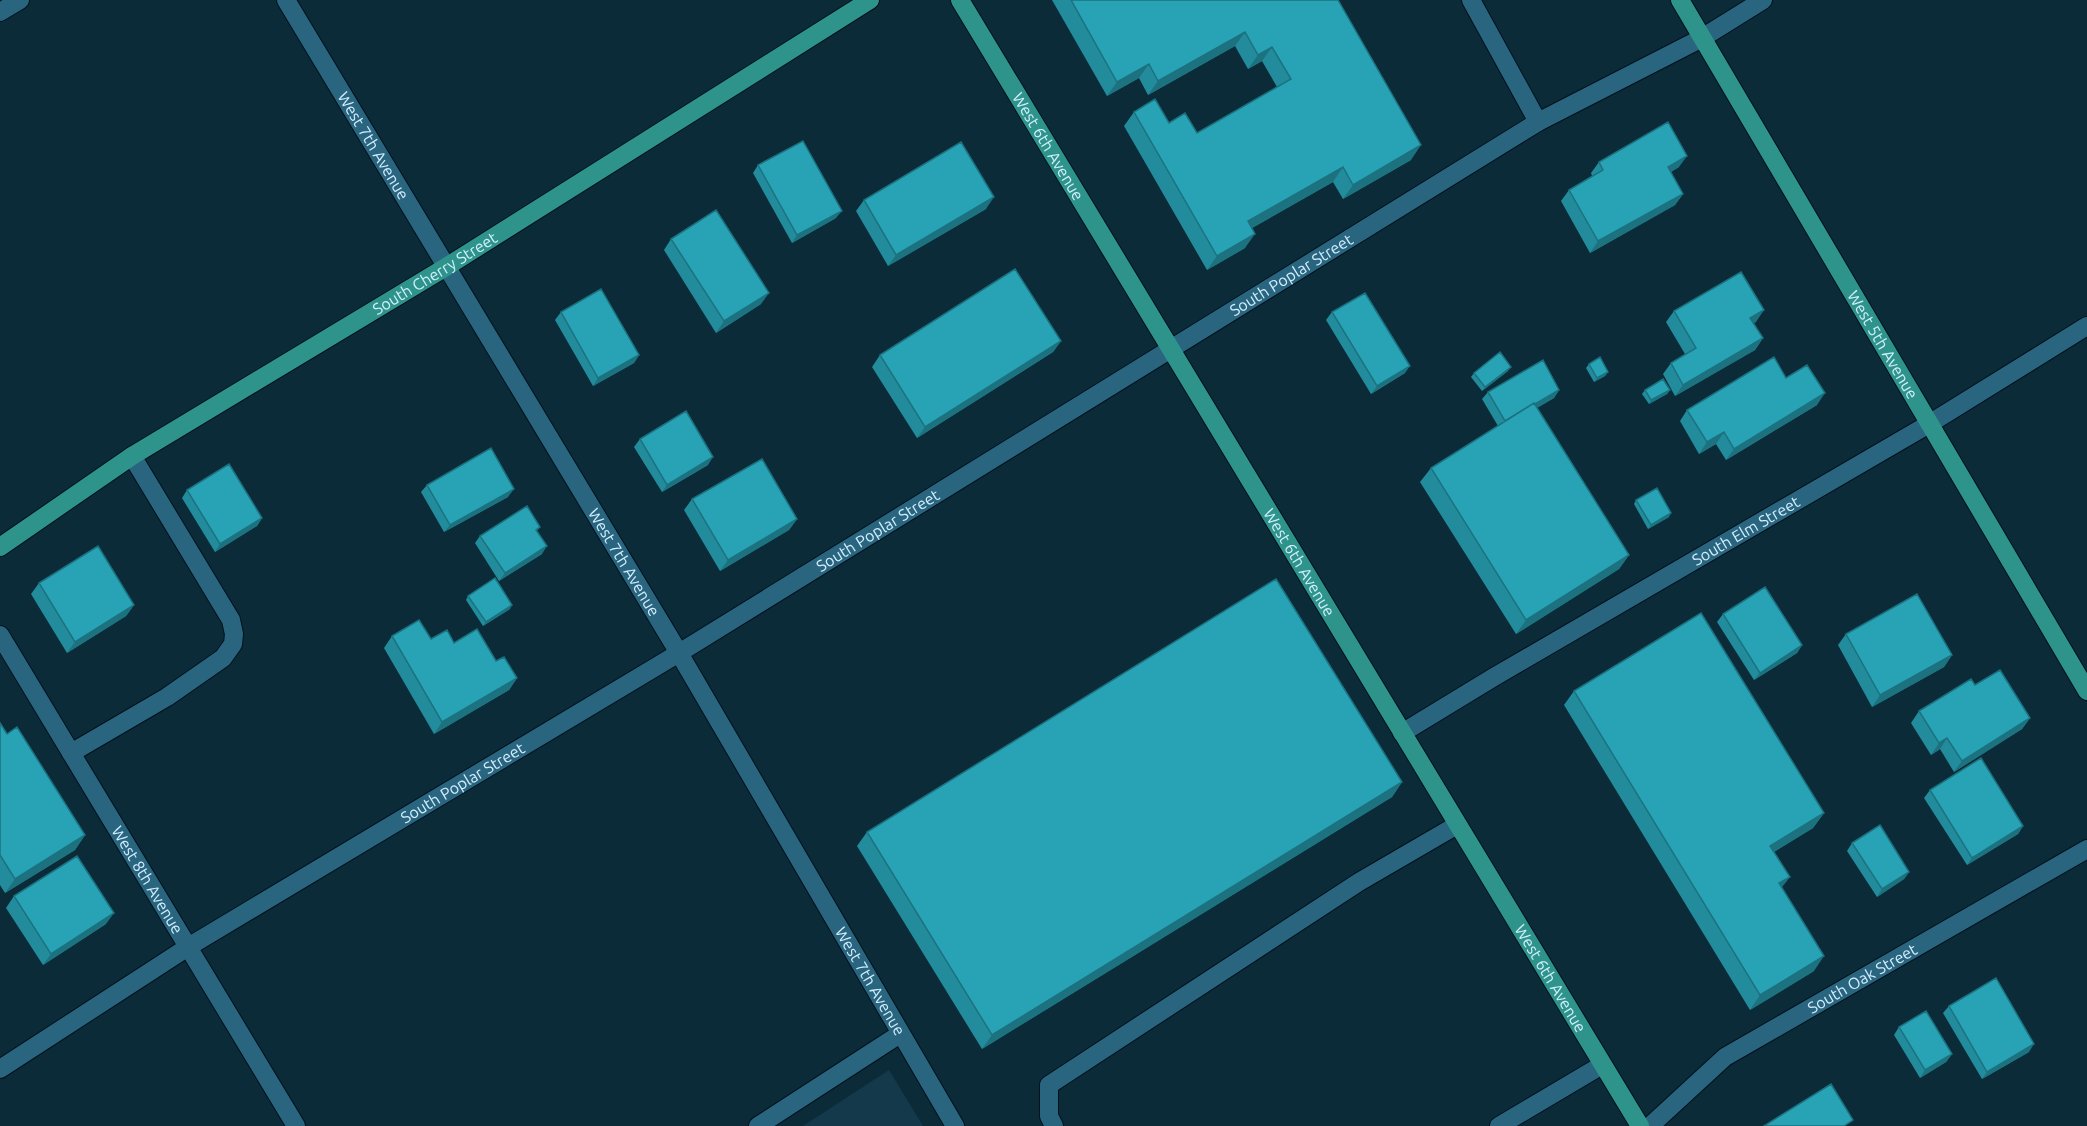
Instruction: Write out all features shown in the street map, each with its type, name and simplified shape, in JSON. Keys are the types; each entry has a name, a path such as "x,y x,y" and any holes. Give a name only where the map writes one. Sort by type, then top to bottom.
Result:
{"main road":[{"name":"South Cherry Street","path":"0,547 132,456 446,267 870,0"},
{"name":"West 6th Avenue","path":"960,0 1640,1126"},
{"name":"West 5th Avenue","path":"1680,0 2087,691"}],"street":[{"path":"0,12 20,0"},
{"name":"West 7th Avenue","path":"286,0 679,653 955,1126"},
{"path":"1471,0 1538,122"},
{"name":"South Poplar Street","path":"0,1069 188,947 679,653 1538,122 1702,38 1763,0"},
{"name":"South Elm Street","path":"1402,733 1929,424 2087,326"},
{"path":"71,753 200,675 223,658 233,644 234,634 231,620 132,456"},
{"name":"West 8th Avenue","path":"0,635 296,1126"},
{"path":"1054,1126 1049,1116 1048,1085 1359,882 1457,825"},
{"name":"South Oak Street","path":"1650,1126 1725,1057 2087,849"},
{"path":"758,1126 900,1034"},
{"path":"1499,1126 1602,1065"}],"shaded area":[{"path":"889,1070 923,1126 803,1126"}],"building":[{"path":"1071,0 1338,0 1421,145 1353,185 1343,167 1248,221 1255,234 1217,256 1134,112 1155,99 1169,123 1185,113 1197,133 1291,79 1272,47 1258,55 1245,32 1158,81 1149,64 1117,82"},
{"path":"1668,122 1687,156 1668,167 1683,194 1598,241 1569,190 1603,170 1599,162"},
{"path":"803,141 842,211 797,235 758,165"},
{"path":"961,142 994,197 896,255 864,200"},
{"path":"716,210 769,293 724,321 671,239"},
{"path":"1015,269 1061,341 925,427 880,355"},
{"path":"1741,272 1764,310 1750,318 1763,338 1683,385 1671,363 1696,348 1674,311"},
{"path":"601,289 639,355 598,378 561,312"},
{"path":"1365,293 1410,366 1377,386 1332,312"},
{"path":"1500,352 1511,367 1485,387 1474,373"},
{"path":"1600,357 1608,372 1597,378 1589,364"},
{"path":"1774,357 1786,378 1807,365 1825,393 1734,449 1724,432 1707,442 1687,410"},
{"path":"1543,360 1559,390 1505,421 1488,392"},
{"path":"1663,379 1670,390 1651,400 1645,390"},
{"path":"1534,403 1629,555 1526,620 1431,468"},
{"path":"686,411 713,457 667,485 640,439"},
{"path":"491,448 514,489 450,525 427,485"},
{"path":"762,459 797,519 728,560 692,499"},
{"path":"229,464 262,518 220,544 187,490"},
{"path":"1657,488 1671,513 1651,525 1636,500"},
{"path":"527,506 540,527 536,530 547,546 505,573 480,536"},
{"path":"98,546 134,605 75,642 39,583"},
{"path":"495,578 512,605 486,622 468,596"},
{"path":"1276,579 1402,782 992,1035 867,832"},
{"path":"1765,587 1802,645 1760,673 1723,614"},
{"path":"1917,594 1952,655 1880,695 1846,634"},
{"path":"1701,613 1824,813 1770,846 1790,877 1779,883 1824,956 1760,995 1574,691"},
{"path":"419,620 431,639 447,630 454,643 477,629 496,661 504,657 517,678 442,722 392,636"},
{"path":"2000,670 2030,718 1962,761 1947,738 1939,743 1919,711 1971,679 1975,685"},
{"path":"0,723 7,734 17,727 85,835 15,879 0,855"},
{"path":"1981,758 2023,826 1972,858 1930,790"},
{"path":"1880,825 1909,872 1882,889 1852,843"},
{"path":"77,856 114,913 51,954 14,896"},
{"path":"1996,978 2034,1044 1987,1072 1949,1006"},
{"path":"1926,1011 1952,1054 1925,1070 1899,1027"},
{"path":"1831,1084 1853,1120 1844,1126 1764,1126"}]}
